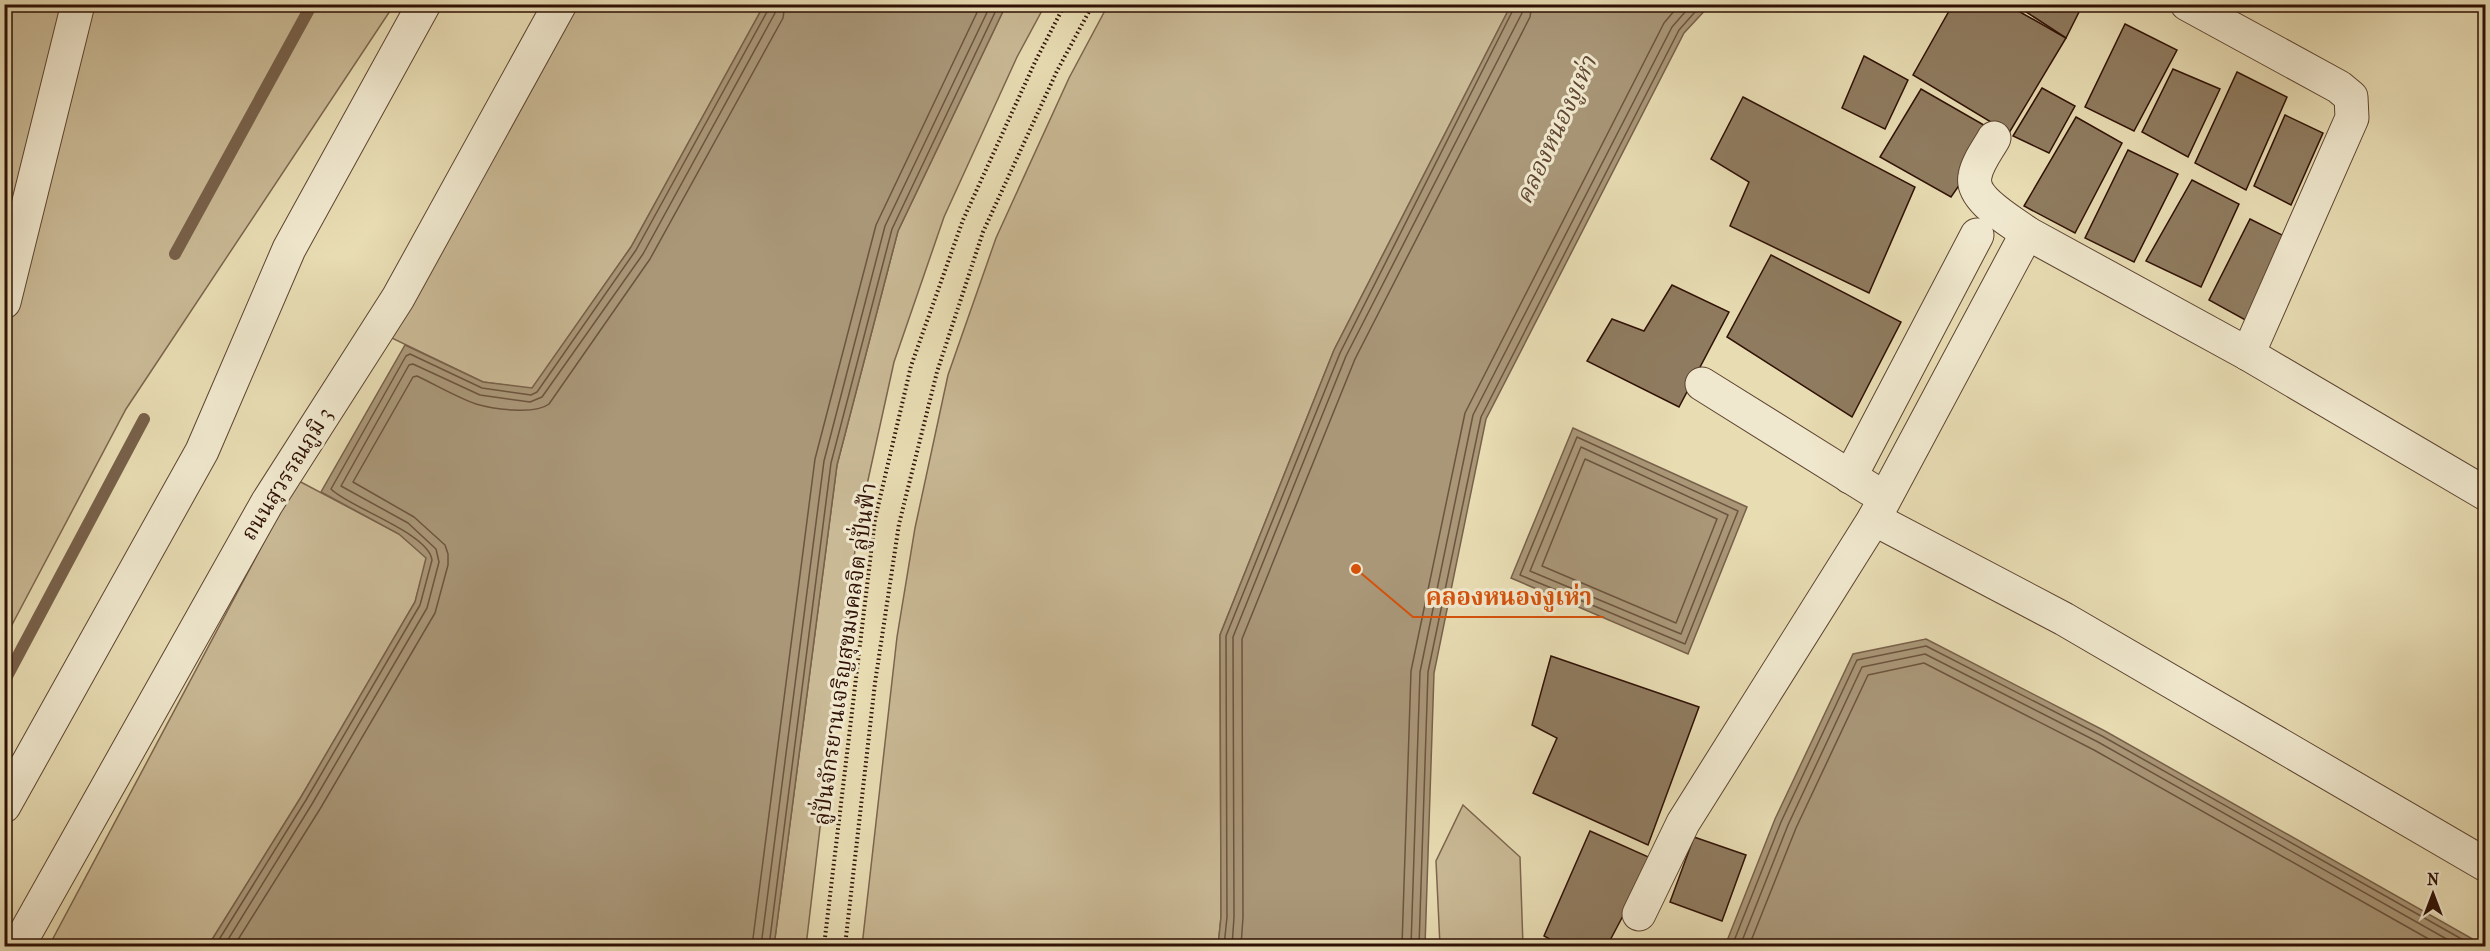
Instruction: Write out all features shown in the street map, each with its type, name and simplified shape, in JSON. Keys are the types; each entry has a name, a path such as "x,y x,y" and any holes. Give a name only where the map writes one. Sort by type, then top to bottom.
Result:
{"street":[{"path":"4,302 78,4"},
{"path":"4,806 202,451 289,249 424,4"},
{"name":"ถนนสุวรรณภูมิ 3","path":"18,946 267,503 398,298 560,4"},
{"path":"2187,4 2338,87 2351,97 2352,118 2248,354"},
{"path":"1994,138 1975,174 1974,186 1986,203 2027,233 2248,354 2486,495"},
{"path":"1639,914 1683,823 1879,508 2027,233"},
{"path":"1850,477 1977,235"},
{"path":"1702,384 1850,477 1879,508 2064,619 2486,865"}],"path":[{"name":"ลู่ปั่นจักรยานเจริญสุขมงคลจิต ลู่ปั่นฟ้า","path":"824,946 875,519 911,366 963,220 1035,62 1065,4"},
{"path":"845,946 875,683 899,524 937,372 983,232 1057,71 1093,4"}],"shaded area":[{"path":"5,5 394,5 126,409 5,638"},
{"path":"559,5 764,5 631,247 532,389 483,382 371,328"},
{"path":"1006,5 1045,5 1017,57 944,217 894,362 859,521 806,946 774,946 837,465 898,231"},
{"path":"1108,5 1511,5 1334,350 1220,635 1221,917 1218,946 862,946 897,637 915,528 948,375 996,238 1069,78"},
{"path":"297,480 399,534 427,558 415,602 301,797 208,946 49,946"},
{"path":"1463,805 1520,857 1523,946 1440,946 1436,861"}],"water":[{"path":"764,5 1006,5 898,231 837,465 774,946 208,946 301,797 415,602 426,558 399,534 321,492 405,345 483,382 532,388 631,247"},
{"path":"1511,5 1710,5 1684,33 1486,419 1434,673 1425,946 1218,946 1221,917 1220,635 1334,350"},
{"path":"1573,428 1747,507 1688,654 1511,578"},
{"path":"1926,639 2105,731 2485,946 1725,946 1775,819 1853,654"}],"building":[{"path":"1953,4 2006,4 2066,38 2009,133 1913,75"},
{"path":"2014,4 2083,4 2066,38"},
{"path":"2125,24 2177,50 2134,131 2085,107"},
{"path":"1864,56 1908,80 1885,129 1842,108"},
{"path":"2173,69 2220,89 2188,157 2142,132"},
{"path":"2237,72 2287,97 2246,190 2195,163"},
{"path":"2042,88 2075,106 2049,153 2013,136"},
{"path":"1921,89 1996,132 1951,197 1880,157"},
{"path":"1743,97 1915,187 1869,293 1730,226 1749,182 1711,159"},
{"path":"2285,115 2323,133 2291,205 2254,186"},
{"path":"2076,117 2122,143 2075,233 2024,206"},
{"path":"2128,150 2178,174 2134,262 2085,238"},
{"path":"2192,180 2239,204 2201,287 2146,261"},
{"path":"2250,219 2292,240 2249,322 2209,300"},
{"path":"1771,255 1901,322 1852,417 1727,337"},
{"path":"1672,285 1729,312 1679,407 1587,361 1612,319 1644,331"},
{"path":"1551,656 1699,707 1648,845 1533,793 1557,738 1532,725"},
{"path":"1590,831 1653,859 1607,946 1562,946 1544,936"},
{"path":"1694,837 1746,855 1722,921 1670,902"}],"waterway":[{"path":"175,254 312,4"},
{"path":"4,682 144,419"}],"place":[{"name":"คลองหนองงูเห่า","path":"1356,569"}]}
